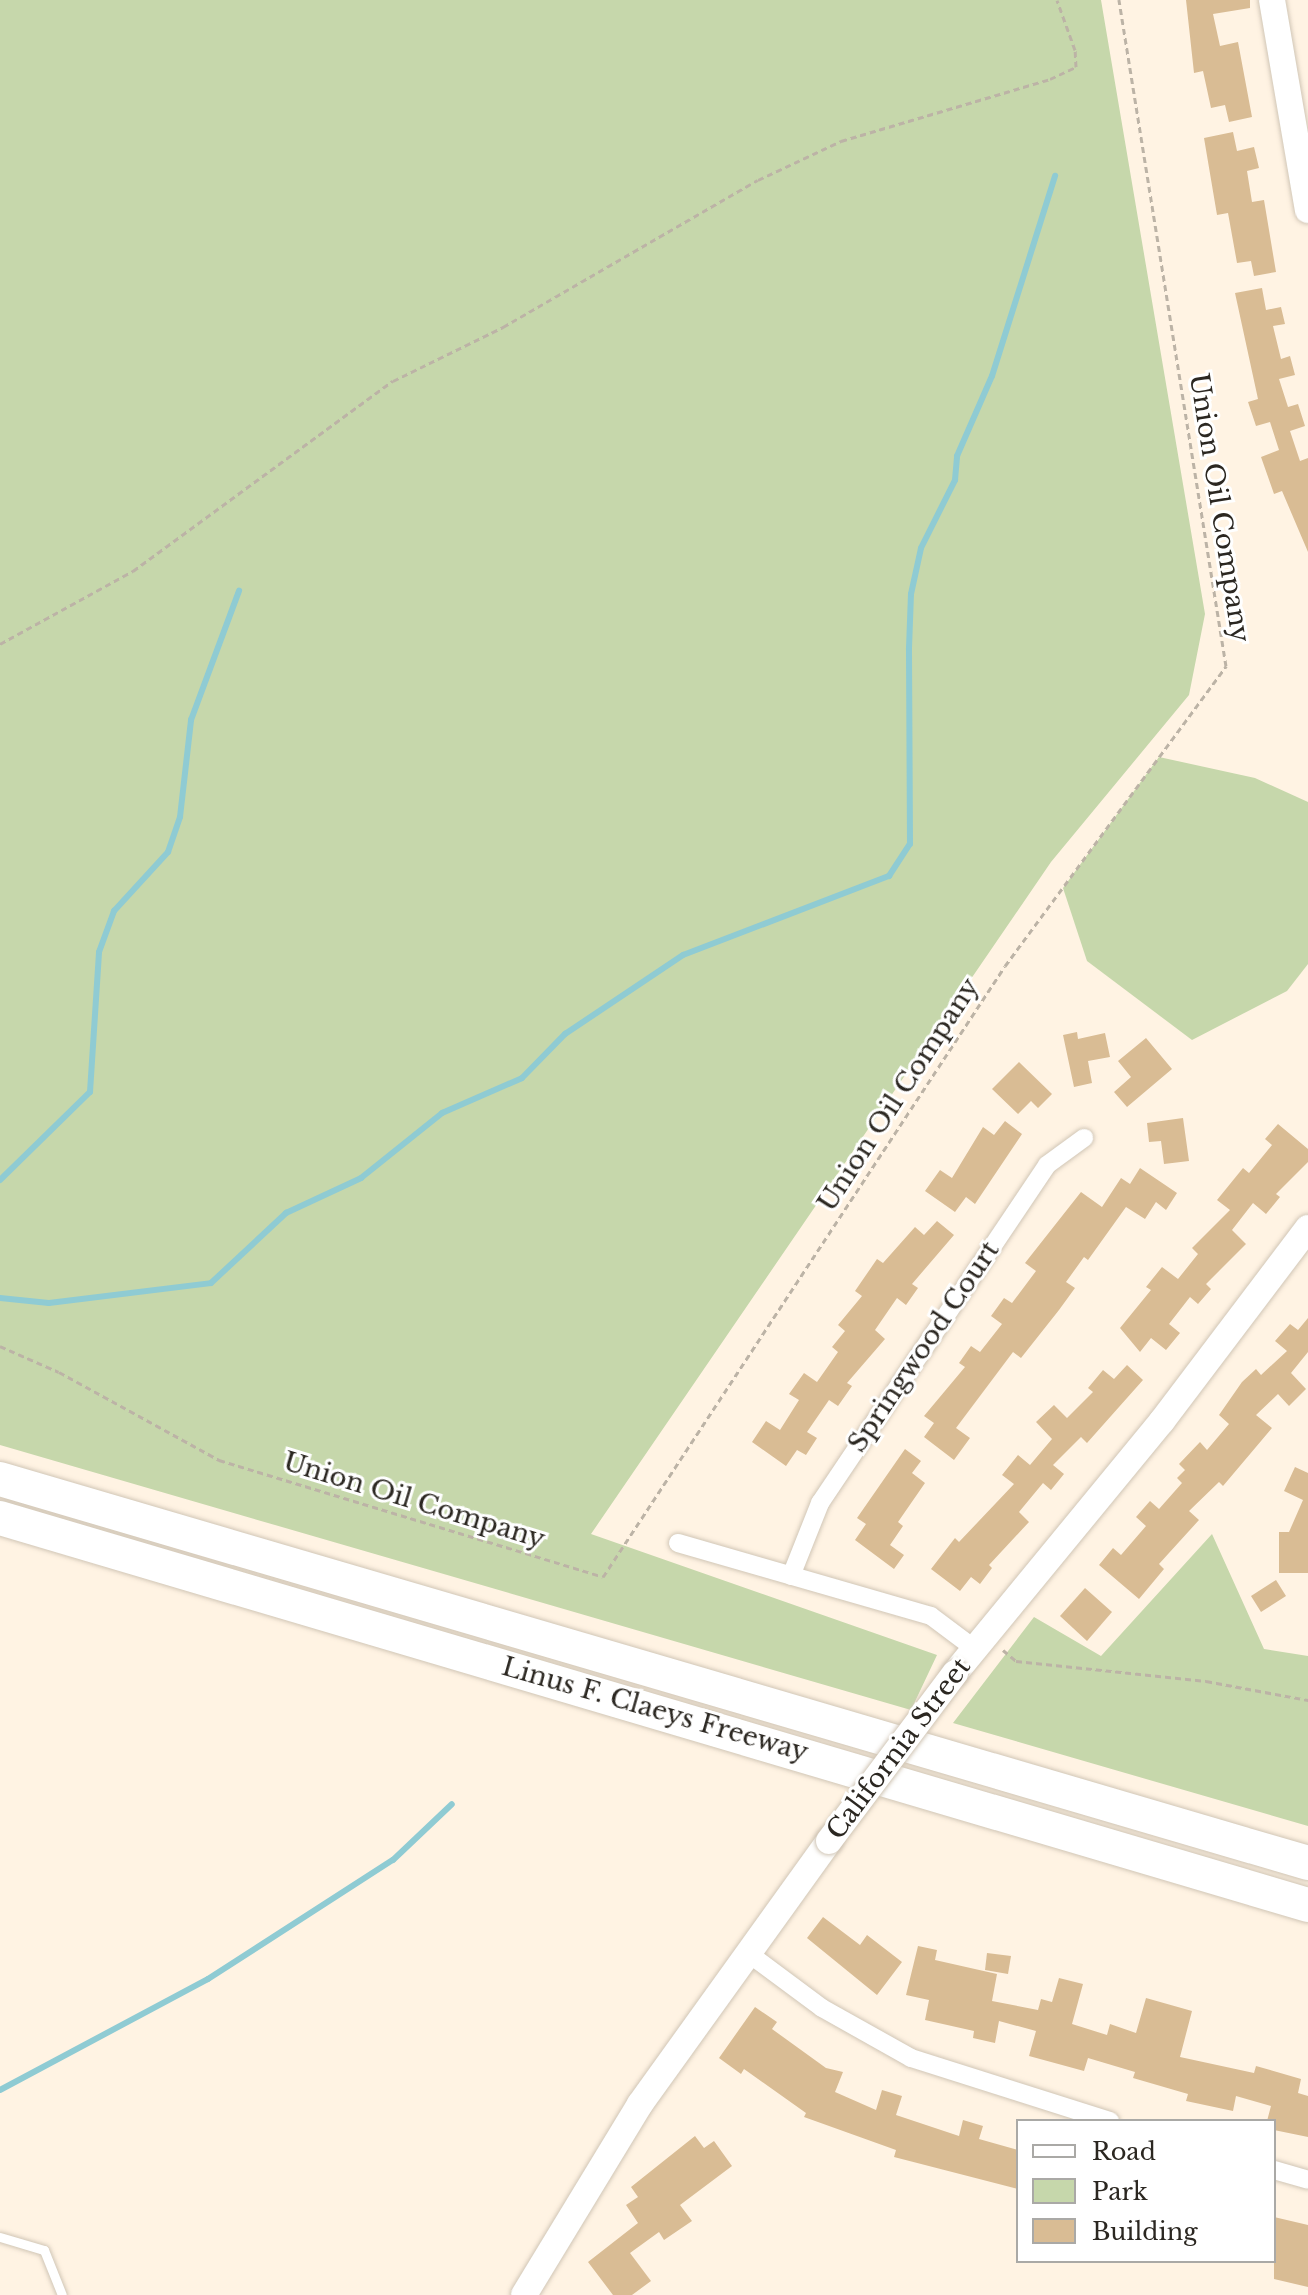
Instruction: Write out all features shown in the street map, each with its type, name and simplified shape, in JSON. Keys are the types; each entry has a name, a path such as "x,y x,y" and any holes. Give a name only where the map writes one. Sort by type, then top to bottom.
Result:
{"highway":[{"name":"Linus F. Claeys Freeway","path":"0,1479 1308,1863"},
{"name":"Linus F. Claeys Freeway","path":"0,1518 1308,1905"}],"street":[{"path":"1272,0 1308,210"},
{"name":"Springwood Court","path":"791,1576 820,1503 1047,1165 1084,1138"},
{"name":"California Street","path":"536,2290 640,2104 829,1841 955,1673 1162,1421 1308,1228"},
{"path":"678,1543 931,1616 980,1642"},
{"path":"748,1953 822,2008 911,2058 1104,2119"},
{"path":"1276,2171 1308,2180"}],"lane":[{"path":"0,2237 44,2250 62,2295"}],"path":[{"path":"0,644 133,571 393,381 503,327 758,180 841,141 1050,79 1076,67 1057,0"},
{"name":"Union Oil Company","path":"0,1346 59,1372 219,1460 603,1577 1005,966 1226,666 1119,0"},
{"path":"980,1642 1016,1661 1206,1681 1308,1700"}],"green space":[{"path":"0,0 1101,0 1205,614 1189,695 1051,862 591,1534 937,1655 911,1710 0,1445"},
{"path":"1159,757 1255,778 1308,802 1308,964 1287,991 1192,1040 1087,961 1063,888"},
{"path":"1212,1534 1264,1649 1308,1656 1308,1826 953,1723 1034,1617 1101,1656"}],"building":[{"path":"1186,0 1250,0 1250,8 1213,14 1220,46 1238,42 1252,117 1229,122 1225,105 1211,108 1203,71 1194,73"},
{"path":"1233,132 1237,151 1254,147 1259,168 1247,171 1252,202 1264,200 1276,272 1254,276 1251,261 1237,263 1228,213 1217,215 1204,138"},
{"path":"1262,288 1266,310 1281,307 1285,324 1273,326 1281,359 1290,356 1295,375 1279,379 1288,407 1298,404 1305,426 1290,431 1300,461 1308,458 1308,552 1282,491 1274,494 1261,457 1279,450 1270,422 1256,426 1248,402 1258,399 1235,293"},
{"path":"1077,1032 1078,1039 1105,1033 1110,1057 1088,1061 1092,1083 1074,1087 1063,1035"},
{"path":"1146,1038 1172,1069 1127,1107 1114,1092 1131,1077 1118,1061"},
{"path":"1019,1062 1052,1094 1038,1108 1031,1101 1018,1114 992,1089"},
{"path":"1183,1118 1189,1161 1164,1164 1161,1141 1149,1142 1147,1123"},
{"path":"1005,1121 1022,1134 975,1204 966,1197 955,1212 925,1191 940,1170 952,1178 983,1127 994,1135"},
{"path":"1278,1124 1308,1149 1308,1162 1276,1194 1280,1197 1266,1214 1253,1203 1232,1230 1246,1244 1206,1284 1211,1289 1198,1304 1190,1297 1169,1324 1180,1333 1166,1350 1151,1338 1140,1352 1120,1328 1151,1290 1146,1287 1162,1267 1178,1279 1198,1254 1192,1248 1230,1210 1217,1200 1243,1168 1249,1173 1272,1145 1265,1139"},
{"path":"1140,1168 1177,1193 1166,1210 1156,1202 1145,1219 1126,1207 1088,1260 1084,1257 1066,1282 1075,1288 1059,1310 1021,1358 1013,1352 956,1428 970,1438 954,1460 924,1437 934,1423 924,1416 965,1367 959,1363 971,1346 980,1352 1002,1324 991,1316 1004,1298 1012,1303 1036,1271 1025,1263 1081,1192 1102,1207 1121,1178 1130,1184"},
{"path":"937,1221 954,1235 912,1284 918,1288 906,1305 897,1298 875,1330 885,1339 847,1383 852,1386 838,1406 829,1400 807,1432 817,1438 806,1455 797,1450 786,1466 752,1442 766,1421 780,1430 799,1400 789,1394 804,1373 817,1382 838,1352 832,1347 845,1331 838,1325 862,1296 855,1291 877,1259 883,1263 915,1227 924,1235"},
{"path":"1308,1318 1308,1352 1291,1373 1306,1389 1289,1406 1278,1394 1256,1415 1272,1428 1223,1486 1219,1482 1189,1511 1199,1520 1159,1564 1164,1569 1139,1599 1099,1565 1113,1548 1121,1555 1146,1526 1136,1517 1150,1501 1159,1509 1182,1483 1177,1478 1185,1470 1179,1464 1200,1442 1207,1450 1229,1424 1219,1415 1242,1382 1256,1369 1261,1375 1287,1351 1275,1341 1290,1324 1298,1330"},
{"path":"1127,1365 1143,1380 1087,1443 1081,1437 1053,1465 1064,1474 1051,1490 1043,1483 1019,1512 1029,1522 989,1565 992,1568 980,1584 971,1577 960,1591 931,1569 955,1538 959,1542 1014,1484 1002,1475 1018,1455 1030,1465 1052,1439 1036,1422 1054,1405 1067,1418 1093,1392 1088,1388 1103,1370 1114,1379"},
{"path":"905,1449 921,1461 912,1473 925,1483 898,1522 903,1526 890,1545 904,1555 894,1569 855,1540 866,1524 857,1518"},
{"path":"1295,1467 1308,1473 1308,1573 1279,1573 1279,1532 1289,1532 1303,1500 1284,1491"},
{"path":"1276,1580 1286,1596 1261,1612 1251,1596"},
{"path":"1085,1588 1112,1612 1087,1641 1060,1616"},
{"path":"823,1917 860,1945 867,1935 902,1962 877,1995 807,1938"},
{"path":"918,1946 937,1950 935,1960 997,1974 992,2001 1038,2010 1041,1999 1052,2002 1059,1978 1083,1984 1072,2024 1107,2035 1110,2024 1136,2033 1146,1998 1192,2011 1180,2057 1254,2073 1256,2066 1301,2079 1298,2093 1308,2096 1308,2137 1276,2130 1276,2119 1268,2119 1271,2106 1236,2096 1233,2111 1186,2101 1188,2094 1133,2078 1135,2072 1088,2058 1084,2071 1029,2056 1036,2031 999,2021 995,2043 973,2038 974,2031 925,2020 929,2000 906,1995"},
{"path":"987,1953 1011,1956 1008,1974 985,1970"},
{"path":"755,2007 777,2022 772,2029 826,2068 843,2072 835,2092 876,2110 882,2090 902,2096 896,2115 959,2136 963,2120 983,2126 979,2139 1016,2149 1016,2188 894,2157 896,2150 804,2117 806,2113 744,2069 741,2074 719,2058"},
{"path":"695,2136 704,2148 714,2141 732,2166 680,2205 692,2221 664,2240 659,2232 630,2253 651,2281 632,2295 613,2295 588,2262 638,2223 626,2205 638,2197 631,2187"},
{"path":"1276,2217 1308,2225 1308,2287 1274,2279"}],"waterway":[{"path":"0,1298 49,1303 211,1283 286,1213 361,1178 442,1113 522,1078 565,1034 683,955 889,876 910,844 911,594 921,548 955,480 957,456 992,376 1055,176"},
{"path":"0,1180 90,1092 99,952 114,911 168,852 180,817 191,720 239,591"},
{"path":"0,2090 208,1979 393,1860 452,1804"}]}
